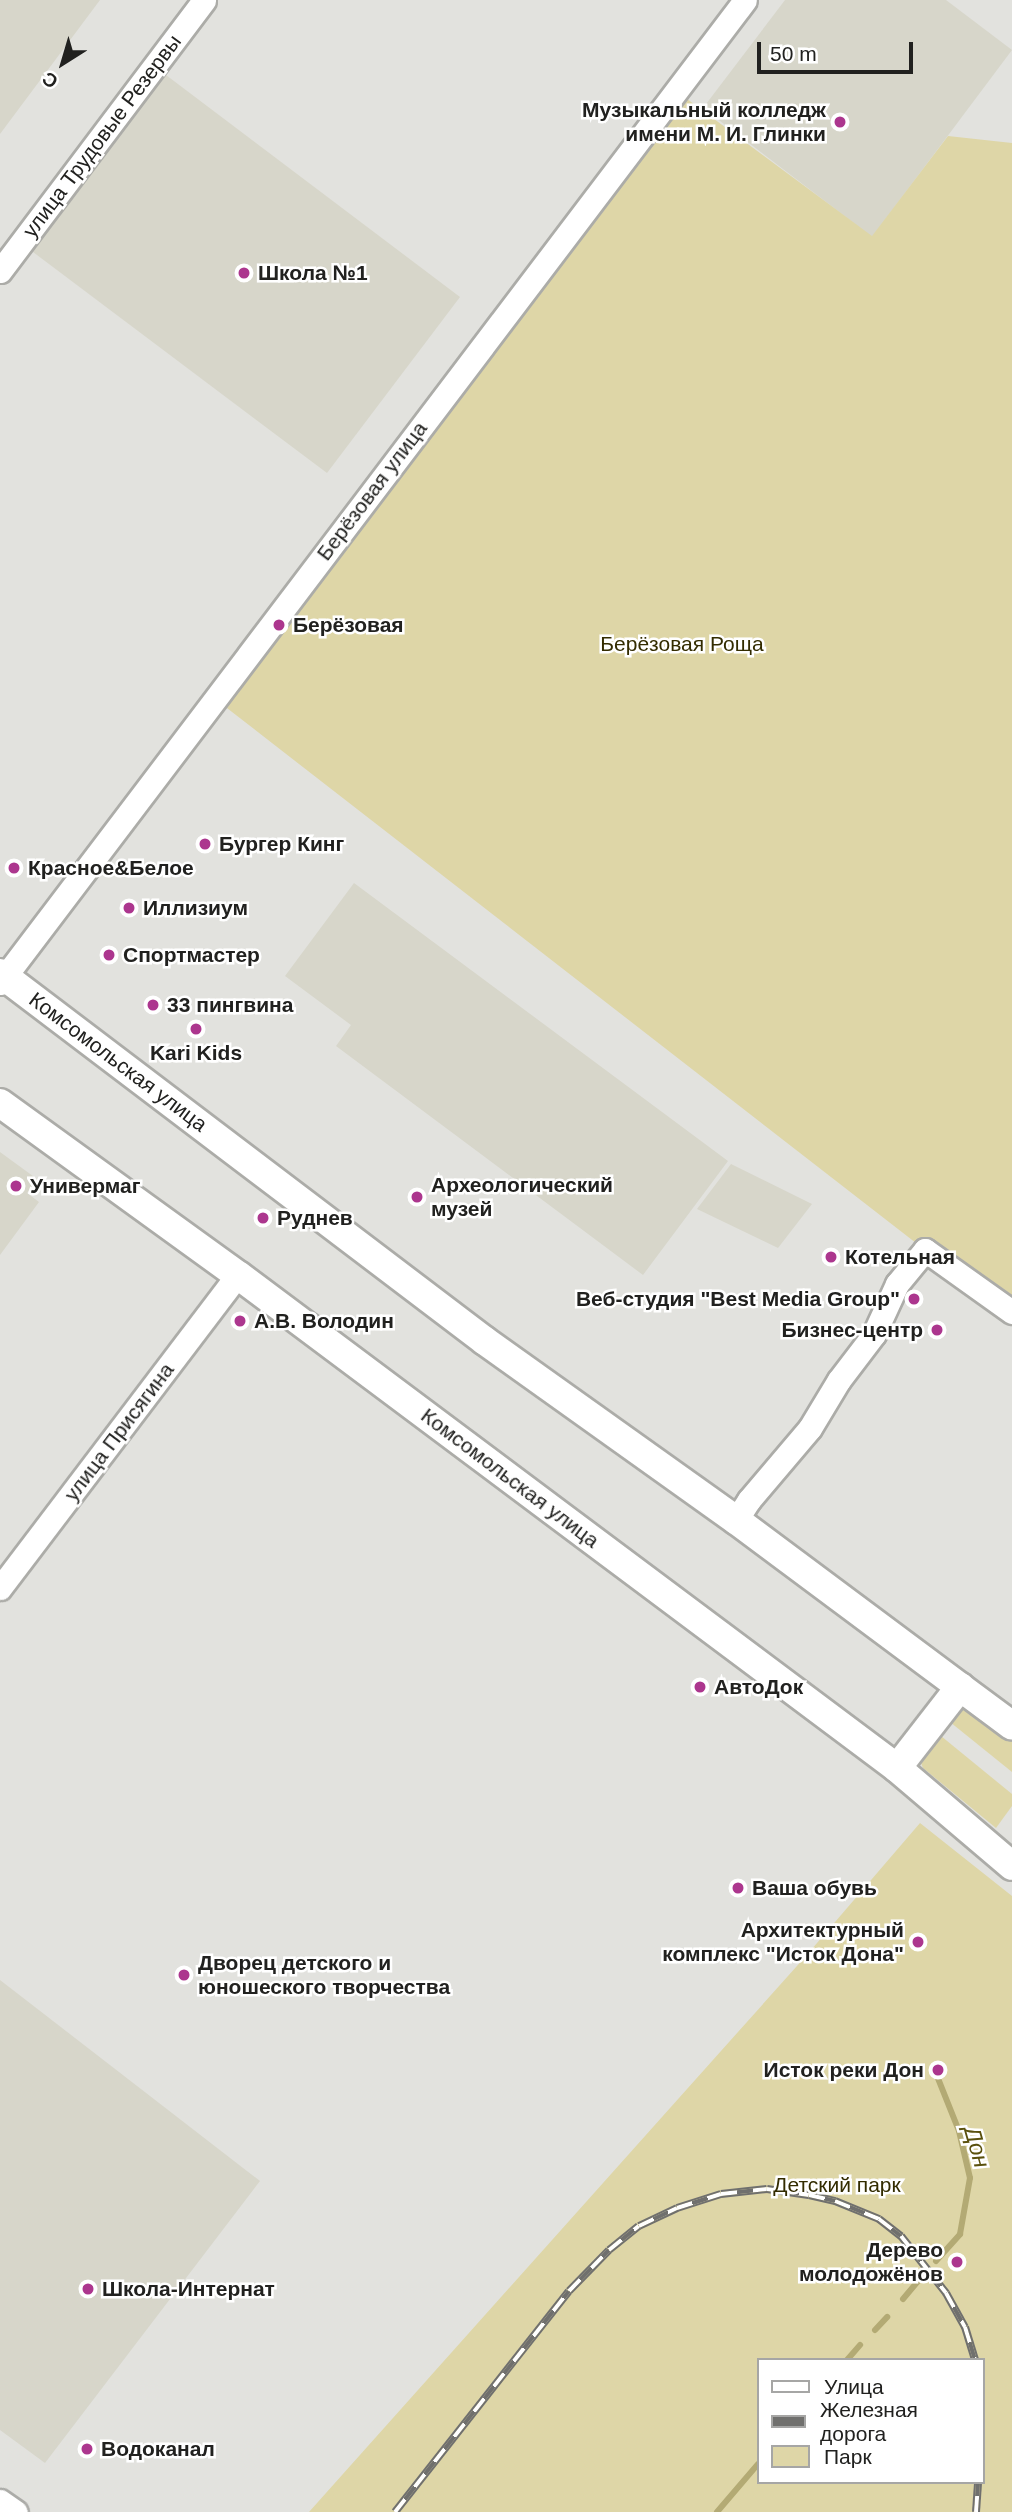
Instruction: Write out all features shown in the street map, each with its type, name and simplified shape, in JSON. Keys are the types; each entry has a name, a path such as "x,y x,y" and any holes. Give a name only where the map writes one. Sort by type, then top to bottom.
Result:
{"main road":[{"name":"Комсомольская улица","path":"2,977 485,1341 736,1520 1012,1727"},
{"name":"Комсомольская улица","path":"0,1103 238,1275 898,1768 1012,1866"},
{"path":"898,1768 960,1687"}],"street":[{"name":"улица Трудовые Резервы","path":"0,271 204,0"},
{"name":"Берёзовая улица","path":"2,977 745,0"},
{"path":"736,1520 749,1500 810,1428 839,1380 874,1334 897,1284 925,1250 1012,1312"},
{"name":"улица Присягина","path":"0,1588 238,1275"},
{"path":"0,2501 16,2512"}],"shaded area":[{"path":"0,0 100,0 0,134"},
{"name":"Музыкальный колледж имени М. И. Глинки","path":"785,0 946,0 1012,50 872,237 703,108"},
{"name":"Школа №1","path":"162,72 460,297 327,473 29,249"},
{"path":"354,883 728,1161 643,1275 336,1046 351,1025 285,976"},
{"path":"0,1152 37,1179 27,1193 39,1202 0,1255"},
{"path":"731,1164 812,1204 778,1248 697,1209"},
{"name":"Школа-Интернат","path":"0,1980 260,2181 45,2463 0,2430"}],"green space":[{"name":"Берёзовая Роща","path":"679,93 872,236 948,136 1012,143 1012,1306 925,1250 223,705"},
{"path":"961,1708 975,1711 1012,1741 1012,1772 950,1722"},
{"path":"941,1736 1012,1794 1012,1806 996,1828 923,1768 921,1763"},
{"name":"Детский парк","path":"920,1823 1012,1896 1012,2512 309,2512 805,1957"}],"waterway":[{"name":"Дон","path":"936,2261 960,2234 970,2178 959,2131 937,2076"},
{"name":"Дон","path":"903,2299 925,2273"},
{"name":"Дон","path":"875,2330 887,2317"},
{"name":"Дон","path":"849,2358 860,2345"},
{"name":"Дон","path":"717,2512 757,2465"}],"railway":[{"path":"395,2512 569,2291 609,2250 639,2226 677,2208 721,2194 767,2189 809,2195 835,2201 879,2219 901,2236 946,2293 965,2327 974,2358"},
{"path":"976,2512 978,2484"}],"place":[{"name":"Музыкальный колледж имени М. И. Глинки","path":"840,122"},
{"name":"Школа №1","path":"244,273"},
{"name":"Берёзовая","path":"279,625"},
{"name":"Бургер Кинг","path":"205,844"},
{"name":"Красное&Белое","path":"14,868"},
{"name":"Иллизиум","path":"129,908"},
{"name":"Спортмастер","path":"109,955"},
{"name":"33 пингвина","path":"153,1005"},
{"name":"Kari Kids","path":"196,1029"},
{"name":"Универмаг","path":"16,1186"},
{"name":"Археологический музей","path":"417,1197"},
{"name":"Руднев","path":"263,1218"},
{"name":"Котельная","path":"831,1257"},
{"name":"Веб-студия \"Best Media Group\"","path":"914,1299"},
{"name":"А.В. Володин","path":"240,1321"},
{"name":"Бизнес-центр","path":"937,1330"},
{"name":"АвтоДок","path":"700,1687"},
{"name":"Ваша обувь","path":"738,1888"},
{"name":"Архитектурный комплекс \"Исток Дона\"","path":"918,1942"},
{"name":"Дворец детского и юношеского творчества","path":"184,1975"},
{"name":"Исток реки Дон","path":"938,2070"},
{"name":"Дерево молодожёнов","path":"957,2262"},
{"name":"Школа-Интернат","path":"88,2289"},
{"name":"Водоканал","path":"87,2449"}]}
